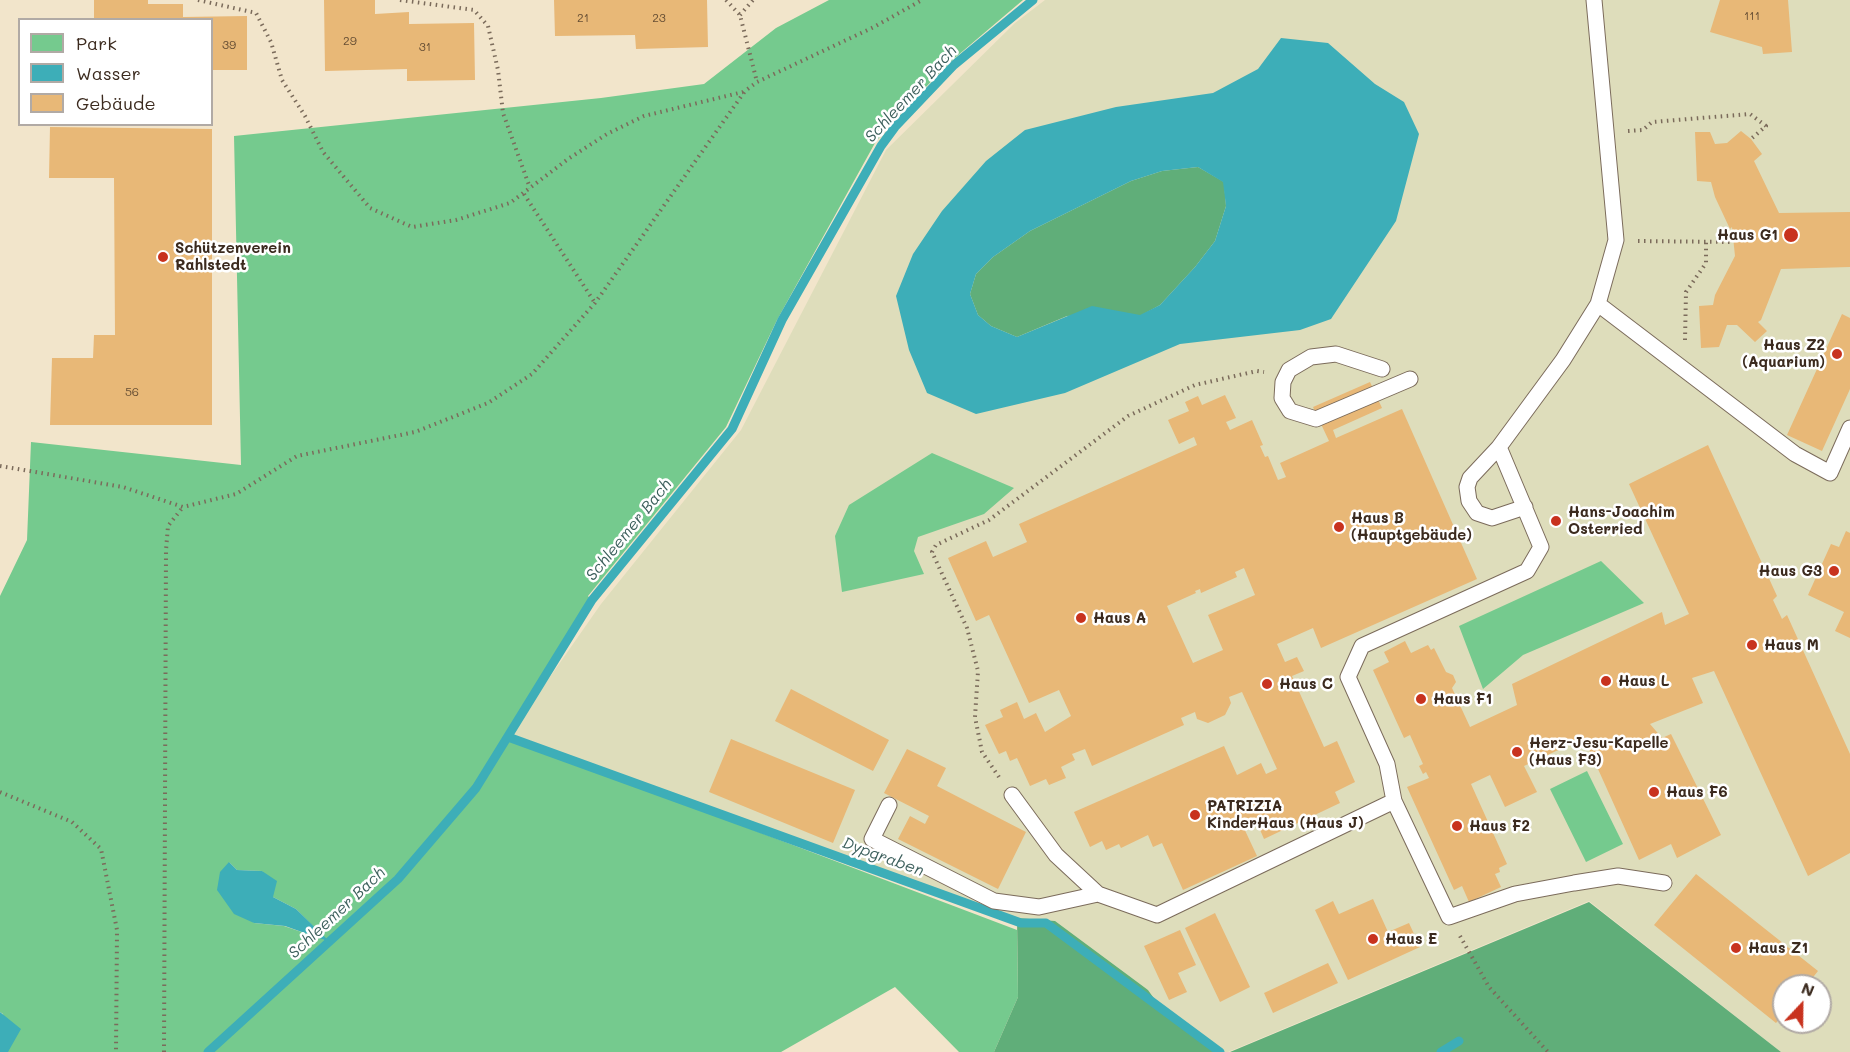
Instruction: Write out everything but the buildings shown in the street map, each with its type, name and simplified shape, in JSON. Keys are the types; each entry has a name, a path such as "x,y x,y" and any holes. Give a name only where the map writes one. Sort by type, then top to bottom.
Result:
{"lane":[{"path":"1525,507 1492,519 1477,513 1469,501 1467,487 1470,478 1499,447 1563,360 1598,304 1616,240 1593,0"},
{"path":"1598,304 1795,454 1830,473 1850,428"},
{"path":"1382,369 1348,357 1329,354 1300,362 1285,376 1281,390 1284,405 1295,414 1316,419 1410,379"},
{"path":"1499,447 1541,547 1527,571 1362,646 1348,677 1388,764 1394,801 1449,917 1515,894 1618,876 1664,883"},
{"path":"1012,795 1056,855 1098,894 1157,915 1394,801"},
{"path":"889,805 872,839 994,901 1039,907 1098,894"}],"path":[{"path":"198,0 256,13 272,42 282,80 305,116 323,152 370,208 412,227 456,220 510,204 597,140 644,116 745,91"},
{"path":"399,0 474,10 488,26 498,70 502,113 530,188"},
{"path":"726,0 740,15 757,82"},
{"path":"740,15 753,0"},
{"path":"0,466 123,487 183,507 236,495 297,456 415,432 488,403 532,374 595,303 745,91 757,82 874,27 922,0"},
{"path":"1606,134 1643,130 1652,122 1750,114 1766,126 1751,139"},
{"path":"524,194 595,303"},
{"path":"1616,240 1734,242"},
{"path":"1682,368 1686,292 1706,263 1706,242"},
{"path":"1012,795 982,752 975,717 978,671 967,628 932,552 936,545 989,520 1128,416 1170,395 1211,380 1257,371 1285,376"},
{"path":"164,1052 166,550 168,526 183,507"},
{"path":"0,792 72,822 101,849 117,930 116,1052"},
{"path":"1449,917 1489,987 1548,1052"}],"shaded area":[{"path":"1045,0 1850,0 1850,1052 1781,1052 1589,901 1228,1052 1222,1052 1161,1007 1148,990 1024,920 508,737 601,604 741,430 886,150 1015,23"}],"green space":[{"path":"829,0 1023,0 950,62 891,123 875,143 777,320 726,427 588,596 592,601 508,737 1017,930 1018,997 994,1052 959,1052 895,987 781,1052 8,1052 3,1014 0,1012 0,596 27,540 31,442 241,465 234,136 601,98 704,84 776,28","holes":["229,862 237,870 262,871 273,897 296,909 328,941 284,926 254,923"]},
{"path":"1198,167 1224,182 1226,206 1215,241 1160,305 1140,316 1126,313 1067,316 1017,337 991,326 978,315 970,294 976,274 993,257 1030,231 1131,181 1162,171"},
{"path":"932,453 1014,488 984,514 918,537 914,551 924,574 842,592 835,536 849,505"},
{"path":"1601,561 1644,603 1523,655 1483,689 1459,626"},
{"path":"1587,771 1623,844 1586,862 1550,789"},
{"path":"1589,902 1781,1052 1230,1052"},
{"path":"1017,918 1055,921 1148,990 1161,1008 1221,1052 994,1052 1018,997"}],"water":[{"path":"1281,38 1328,43 1375,84 1404,102 1419,134 1396,221 1331,319 1300,330 1180,344 1065,393 976,414 927,393 909,350 896,296 913,254 942,211 986,161 1025,130 1116,107 1213,93 1258,69","holes":["1198,167 1223,182 1226,206 1215,241 1160,305 1140,315 1092,306 1017,337 991,326 978,315 970,294 976,274 993,257 1030,231 1131,181 1162,171"]},
{"path":"229,862 237,870 262,871 277,881 273,897 296,909 330,942 285,926 254,923 234,914 217,890 220,872"},
{"path":"0,1012 21,1029 8,1052 0,1052"}],"waterway":[{"name":"Schleemer Bach","path":"208,1052 398,879 476,788 592,600 732,429 782,320 881,146 895,127 954,65 1033,0"},
{"name":"Dypgraben","path":"508,737 1021,923 1046,923 1220,1052"},
{"name":"Dypgraben","path":"1441,1052 1459,1041"}],"place":[{"name":"Haus G1","path":"1791,235"},
{"name":"Schützenverein Rahlstedt","path":"163,257"},
{"name":"Haus Z2 (Aquarium)","path":"1837,354"},
{"name":"Hans-Joachim Osterried","path":"1556,521"},
{"name":"Haus B (Hauptgebäude)","path":"1339,527"},
{"name":"Haus G3","path":"1834,571"},
{"name":"Haus A","path":"1081,618"},
{"name":"Haus M","path":"1752,645"},
{"name":"Haus L","path":"1606,681"},
{"name":"Haus C","path":"1267,684"},
{"name":"Haus F1","path":"1421,699"},
{"name":"Herz-Jesu-Kapelle (Haus F3)","path":"1517,752"},
{"name":"Haus F6","path":"1654,792"},
{"name":"PATRIZIA KinderHaus (Haus J)","path":"1195,815"},
{"name":"Haus F2","path":"1457,826"},
{"name":"Haus E","path":"1373,939"},
{"name":"Haus Z1","path":"1736,948"}]}
